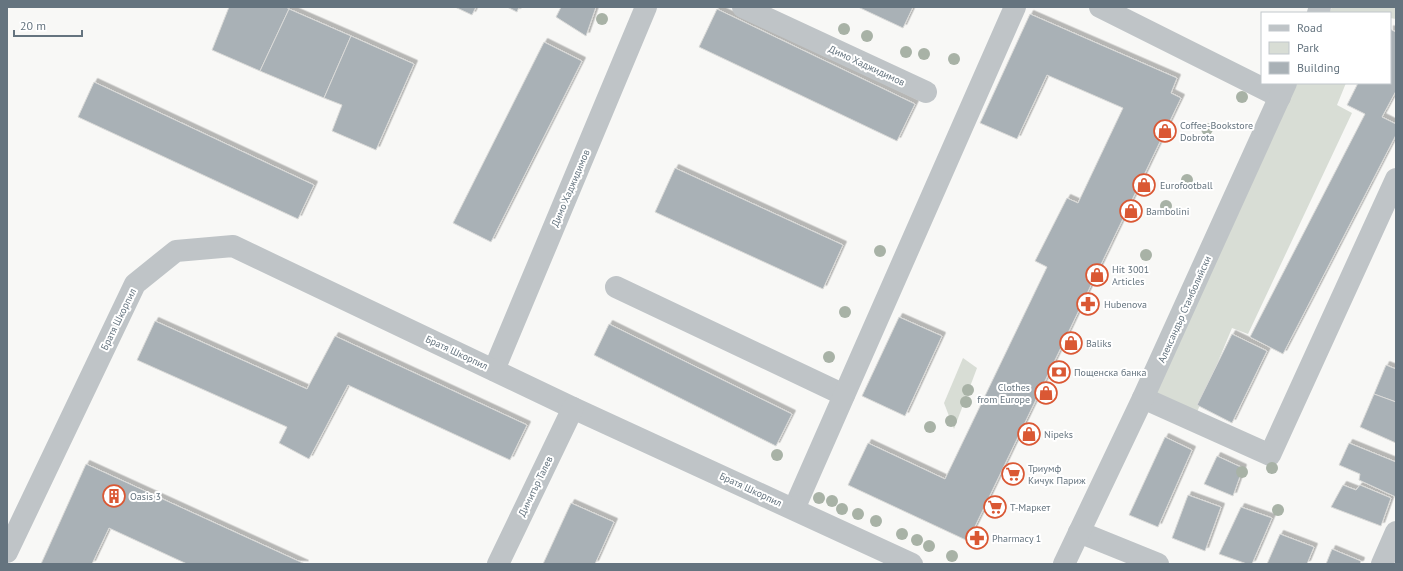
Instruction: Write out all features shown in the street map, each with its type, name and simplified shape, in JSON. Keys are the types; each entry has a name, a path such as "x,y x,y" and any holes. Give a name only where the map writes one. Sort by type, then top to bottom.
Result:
{"street":[{"name":"Димо Хаджидимов","path":"494,370 646,7"},
{"name":"Димо Хаджидимов","path":"743,7 926,92"},
{"name":"Братя Шкорпил","path":"7,552 135,284 176,251 233,246 573,408 794,509 1015,7"},
{"name":"Александър Стамболийски","path":"1100,7 1261,80"},
{"name":"Александър Стамболийски","path":"1064,564 1143,398 1283,90 1270,84"},
{"path":"1143,398 1270,455 1396,179"},
{"path":"616,287 844,395"},
{"name":"Димитър Талев","path":"498,564 573,408"},
{"path":"794,509 912,564"},
{"path":"1079,532 1158,564"},
{"path":"1382,564 1396,532"}],"green space":[{"path":"1332,7 1396,7 1396,19 1391,18 1391,12 1330,12"},
{"path":"1297,84 1346,84 1337,105 1352,113 1248,334 1232,328 1195,417 1150,399"},
{"path":"963,358 977,368 954,429 944,403"}],"building":[{"path":"229,7 286,7 289,9 260,71 212,50"},
{"path":"455,7 476,7 472,15"},
{"path":"507,7 519,7 517,12"},
{"path":"561,7 596,7 586,36 556,17"},
{"path":"858,7 913,7 903,28"},
{"path":"289,9 351,36 324,98 260,71"},
{"path":"717,9 915,104 897,141 699,47"},
{"path":"1030,14 1177,78 1171,93 1181,98 968,541 848,485 868,443 945,479 1047,267 1035,261 1067,198 1078,203 1123,108 1047,75 1017,139 980,123"},
{"path":"1391,30 1396,32 1396,91 1382,117 1396,124 1396,135 1283,354 1250,337 1365,114 1347,105 1358,84 1391,84"},
{"path":"351,36 414,64 376,150 332,131 342,105 324,98"},
{"path":"544,42 582,61 491,242 453,223"},
{"path":"94,82 314,185 298,219 78,117"},
{"path":"675,168 843,245 823,289 655,212"},
{"path":"899,317 942,336 905,416 862,396"},
{"path":"155,321 307,389 335,336 527,425 510,460 348,385 309,459 279,443 287,427 137,360"},
{"path":"609,324 792,414 776,446 594,355"},
{"path":"1232,334 1267,351 1232,423 1197,405"},
{"path":"1386,365 1396,369 1396,402 1374,394"},
{"path":"1374,394 1396,402 1396,443 1360,427"},
{"path":"1165,437 1192,450 1158,527 1129,515"},
{"path":"1349,443 1396,462 1396,497 1359,480 1360,474 1339,465"},
{"path":"1217,456 1243,468 1233,496 1204,484"},
{"name":"Oasis 3","path":"86,464 305,564 187,564 109,528 92,564 41,564"},
{"path":"1343,485 1356,490 1360,485 1391,498 1381,526 1331,507"},
{"path":"1188,495 1221,507 1205,551 1172,538"},
{"path":"571,503 614,522 595,564 543,564"},
{"path":"1241,507 1272,518 1252,564 1247,564 1219,554"},
{"path":"1280,534 1314,547 1307,564 1267,564"},
{"path":"1332,549 1361,561 1360,564 1326,564"}],"place":[{"name":"Coffee-Bookstore Dobrota","path":"1165,131"},
{"name":"Eurofootball","path":"1144,185"},
{"name":"Bambolini","path":"1131,211"},
{"name":"Hit 3001 Articles","path":"1097,275"},
{"name":"Hubenova","path":"1088,304"},
{"name":"Baliks","path":"1071,343"},
{"name":"Пощенска банка","path":"1059,372"},
{"name":"Clothes from Europe","path":"1046,393"},
{"name":"Nipeks","path":"1029,434"},
{"name":"Триумф Кичук Париж","path":"1013,474"},
{"name":"Oasis 3","path":"114,496"},
{"name":"Т-Маркет","path":"995,507"},
{"name":"Pharmacy 1","path":"977,538"}]}
